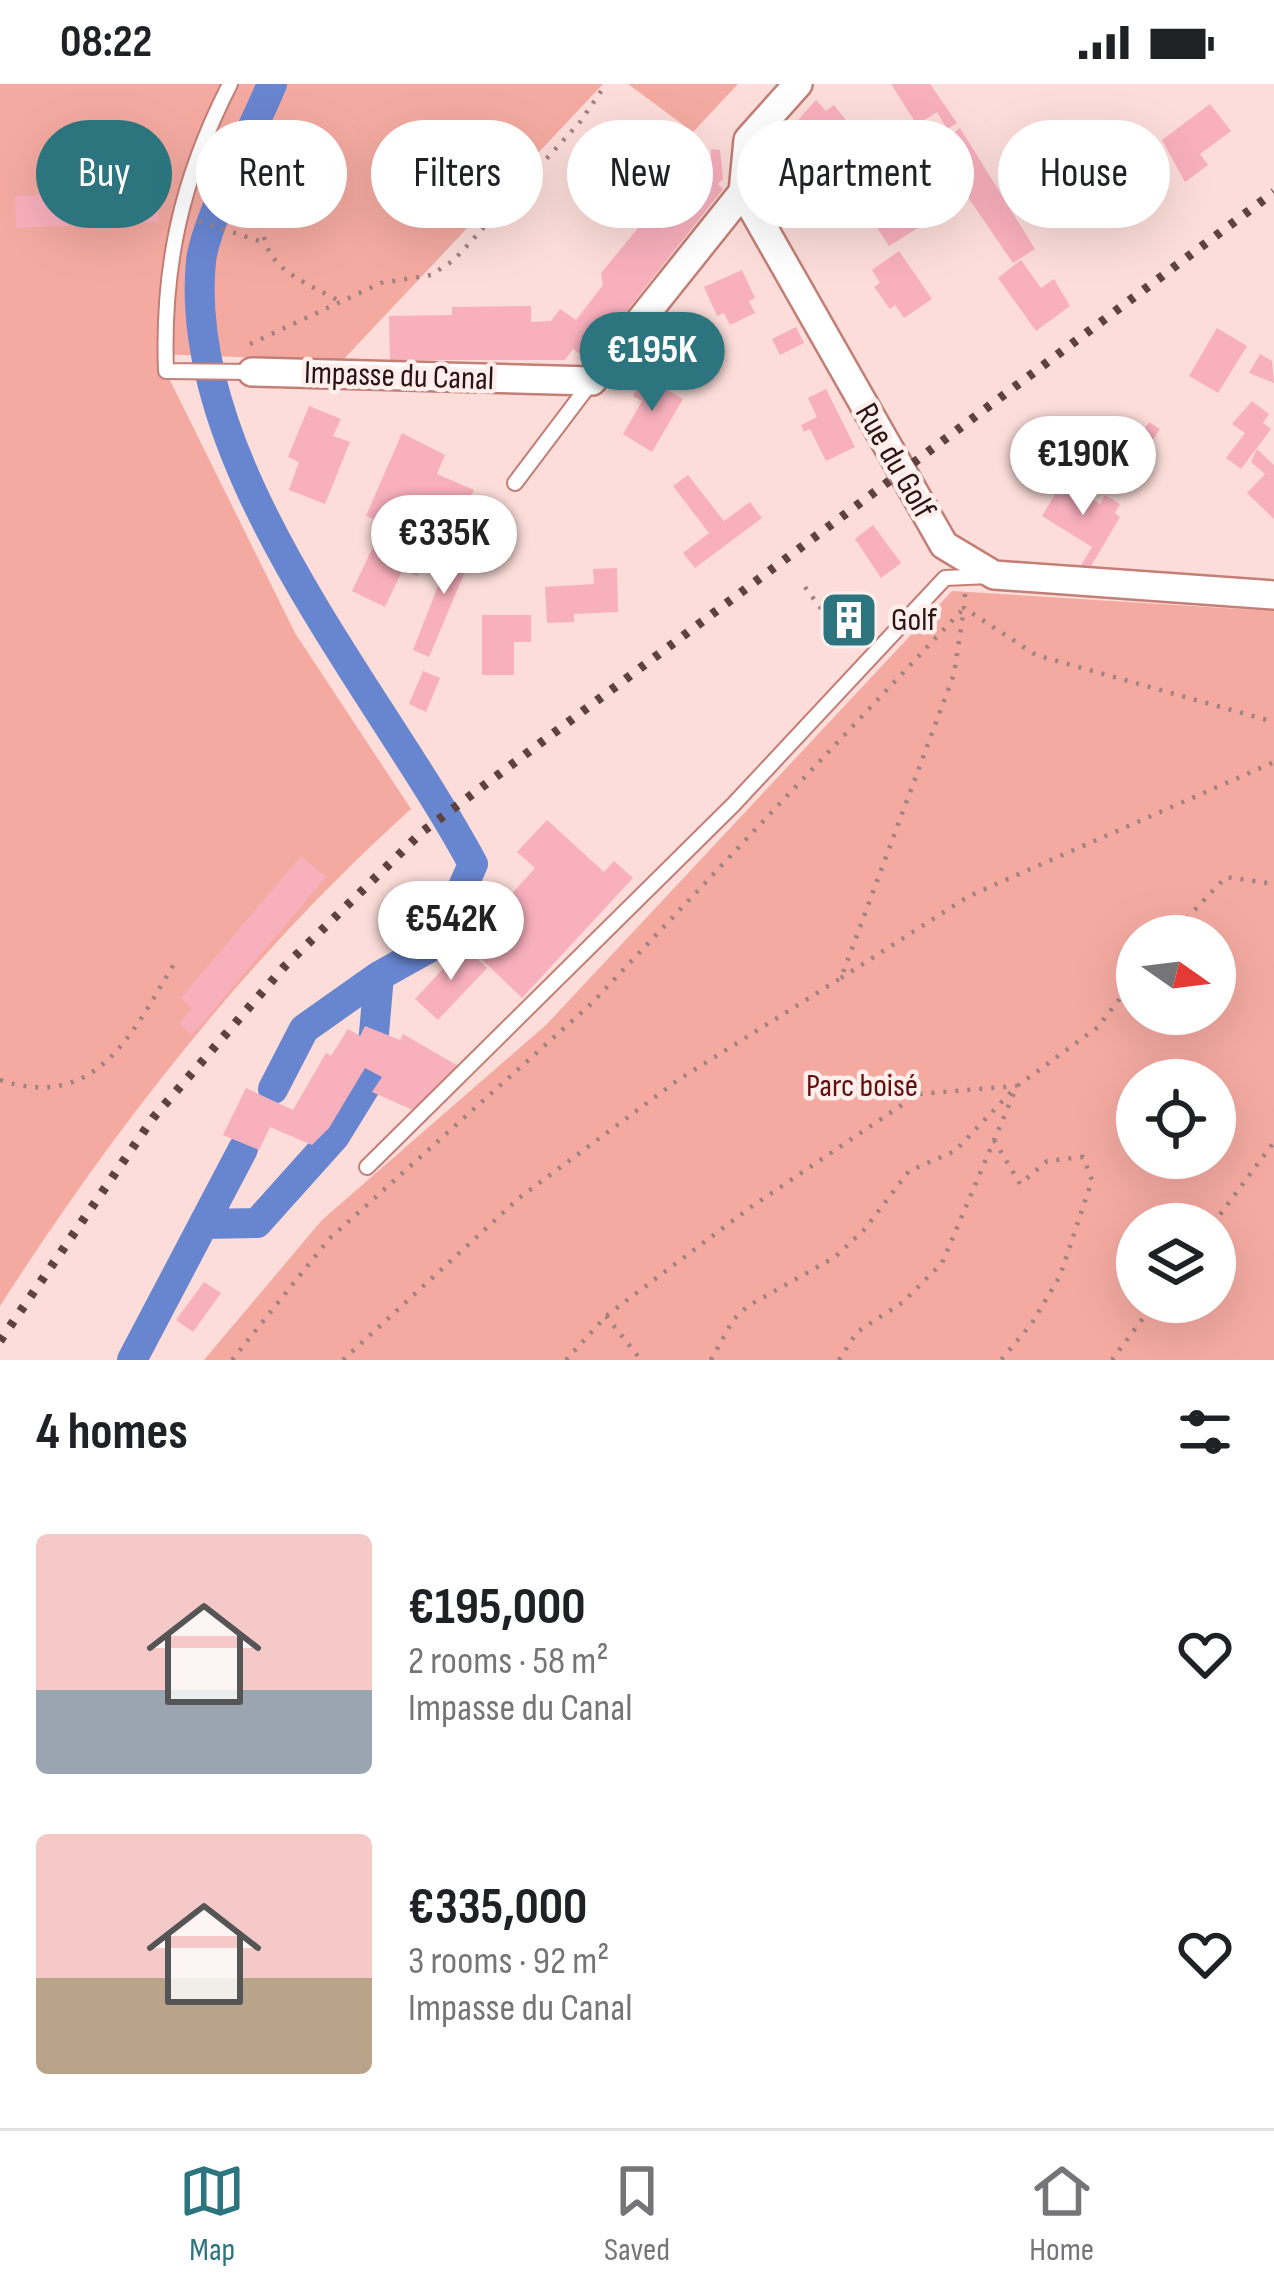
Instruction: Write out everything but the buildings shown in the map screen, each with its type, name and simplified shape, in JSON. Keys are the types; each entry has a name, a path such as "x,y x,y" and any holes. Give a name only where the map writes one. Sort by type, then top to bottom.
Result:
{"street":[{"path":"766,120 798,84"},
{"path":"592,381 737,200"},
{"name":"Rue du Golf","path":"763,228 944,545 980,576 1274,595"},
{"name":"Impasse du Canal","path":"239,372 592,381"}],"lane":[{"path":"230,84 179,200 164,320 166,371 239,372"},
{"path":"514,482 592,381"},
{"path":"367,1167 684,855 945,578 980,576"}],"path":[{"path":"239,372 263,334 381,284 431,274 454,260 580,122 606,84"},
{"path":"180,215 262,242"},
{"path":"263,228 262,242 273,265 341,302"},
{"path":"232,1360 329,1239 592,1003 964,608 980,576"},
{"path":"805,586 863,665"},
{"path":"964,608 1036,655 1274,722"},
{"path":"841,978 954,674 964,608"},
{"path":"343,1360 519,1198 678,1080 969,896 1274,762"},
{"path":"1190,915 1226,878 1274,884"},
{"path":"0,1080 59,1089 88,1076 117,1053 174,964"},
{"path":"712,1360 733,1320 748,1306 835,1257 864,1230 909,1171 955,1151 1017,1086 1098,1027 1116,1003"},
{"path":"838,1360 857,1332 903,1302 942,1263 1017,1086"},
{"path":"566,1360 605,1316 751,1207 918,1094 1017,1086"},
{"path":"994,1140 1020,1184 1047,1161 1083,1157 1092,1180 1089,1203 1060,1276 1032,1323 1001,1360"},
{"path":"1229,1203 1274,1142"},
{"path":"605,1316 641,1360"},
{"path":"1112,1360 1139,1323"}],"green space":[{"path":"0,84 603,84 543,148 543,120 371,120 371,228 467,228 342,361 157,354 295,633 411,809 295,922 189,1044 91,1172 0,1306"},
{"path":"628,84 738,84 704,120 677,120"},
{"name":"Parc boisé","path":"952,591 1274,611 1274,1360 204,1360 322,1220 546,1025"}],"waterway":[{"path":"272,84 221,199 201,261 203,338 222,417 254,496 295,574 473,864 438,943 379,976 304,1029 273,1089"},
{"path":"204,1224 257,1223 335,1136 370,1079 379,976"},
{"path":"132,1360 243,1149"}],"railway":[{"path":"0,1341 153,1118 284,967 422,832 1274,192"}],"place":[{"name":"Golf","path":"849,620"}]}
